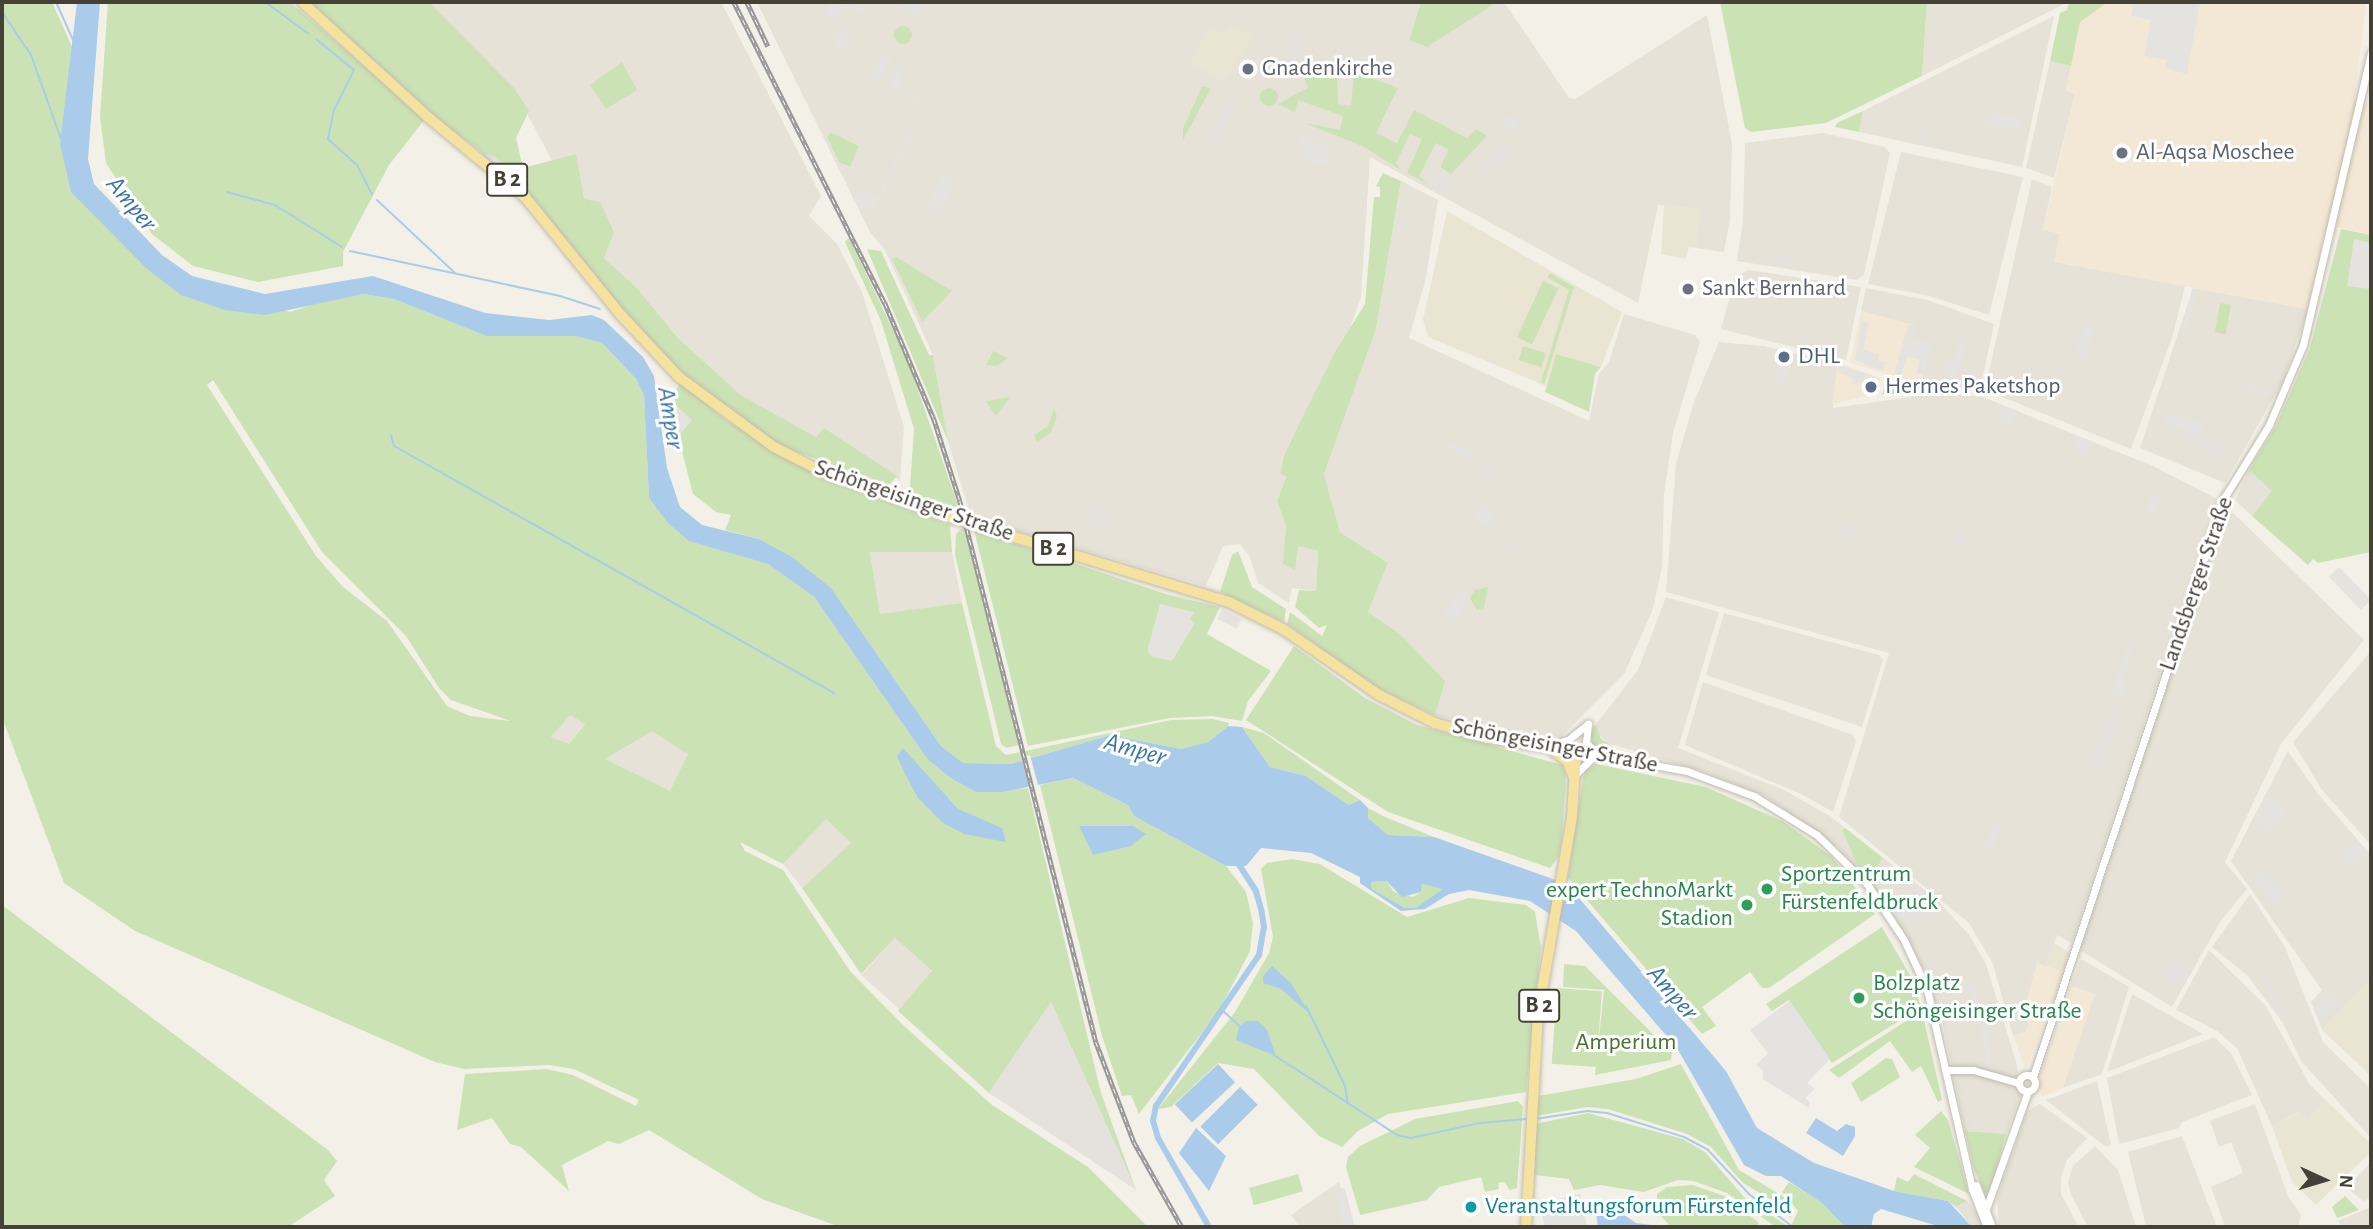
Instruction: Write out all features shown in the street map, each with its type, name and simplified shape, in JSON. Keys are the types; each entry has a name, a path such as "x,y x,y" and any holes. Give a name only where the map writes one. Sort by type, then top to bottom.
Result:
{"main road":[{"name":"Schöngeisinger Straße","path":"302,2 428,117 526,197 621,316 680,377 774,447 821,471 952,518 1231,603 1283,629 1367,688 1412,713 1479,736 1576,751"},
{"path":"1544,747 1568,762 1574,776"},
{"path":"1574,776 1576,751"},
{"name":"B 2","path":"1526,1227 1530,1109 1538,1013 1563,877 1574,776"}],"street":[{"name":"Landsberger Straße","path":"2028,1091 2035,1085 2033,1077 2224,498 2269,425 2303,345 2371,53"},
{"path":"1544,747 1562,743 1588,724 1586,741 1596,754 1574,776"},
{"name":"Schöngeisinger Straße","path":"1576,751 1686,771 1731,786 1788,814 1834,850 1872,890 1914,957 1929,998 1968,1167 1990,1227"},
{"path":"1946,1070 1973,1070 2019,1083 2028,1091 1986,1209"},
{"path":"2019,1083 2024,1076 2033,1077"},
{"name":"Schöngeisinger Straße","path":"1968,1167 1986,1209 1990,1227"}],"shaded area":[{"path":"429,2 721,2 821,196 809,216 837,244 862,292 904,427 900,481 824,429 816,437 741,395 678,338 636,287 604,258 514,89"},
{"path":"757,2 1421,2 1409,40 1427,46 1497,2 1504,2 1569,98 1575,99 1707,15 1732,144 1730,219 1724,252 1696,248 1699,209 1658,205 1638,303 1370,157 1361,297 1350,328 1284,454 1286,476 1277,501 1286,526 1285,555 1298,546 1318,551 1316,591 1292,588 1289,603 1258,583 1250,557 1240,544 1223,546 1206,586 971,517 948,441 933,355 885,250 870,232"},
{"path":"830,2 850,2 865,9 863,14 845,5 837,21 824,15"},
{"path":"889,2 923,2 917,15"},
{"path":"1927,2 2068,2 1922,76"},
{"path":"2108,2 2360,2 2366,6 2354,100 2371,104 2371,235 2328,225 2308,309 2054,262 2060,234 2043,230 2075,94 2066,90 2080,22"},
{"path":"2127,2 2200,2 2187,74 2166,68 2167,60 2144,56 2151,20 2131,16 2133,5"},
{"path":"2054,16 2022,167 1859,132 1863,111"},
{"path":"1231,26 1253,36 1224,82 1191,63 1209,27 1226,34"},
{"path":"1300,29 1304,60 1292,61 1288,30"},
{"path":"838,30 846,30 851,39 849,46 838,48 833,43 833,35"},
{"path":"882,55 891,60 878,83 869,79"},
{"path":"2050,61 2071,66 2066,90 2075,94 2054,178 2026,168"},
{"path":"899,63 903,77 898,89 922,100 920,103 888,87"},
{"path":"1228,100 1238,105 1214,147 1207,143"},
{"path":"1994,113 2022,118 2019,131 1986,125 1987,116"},
{"path":"1508,115 1514,115 1519,123 1517,129 1508,131 1503,126 1503,120"},
{"path":"912,125 916,126 892,176 889,175"},
{"path":"1925,127 1933,135 1925,143 1917,135"},
{"path":"1302,133 1307,140 1328,147 1328,164 1308,164 1299,142"},
{"path":"1823,133 1885,147 1890,153 1864,275 1857,280 1737,261 1743,221 1745,143"},
{"path":"1502,143 1514,154 1483,173 1480,168"},
{"path":"1901,152 2023,177 1989,315 1929,296 1868,284"},
{"path":"481,153 494,156 523,184 527,196"},
{"path":"1441,171 1457,182 1446,193 1432,187"},
{"path":"942,174 956,179 938,216 927,206"},
{"path":"2032,179 2052,187 2043,229 2060,233 2055,262 2185,286 2172,338 2131,449 1985,390"},
{"path":"886,180 890,182 873,211 853,201 860,188 878,197"},
{"path":"1401,181 1438,200 1426,278 1409,338 1589,421 1599,374 1609,362 1624,314 1695,335 1700,342 1673,433 1664,494 1662,567 1653,609 1624,674 1561,737 1493,730 1435,715 1444,681 1399,633 1368,612 1388,563 1340,532 1324,474 1376,329"},
{"path":"1664,205 1700,209 1696,248 1689,247 1686,259 1661,254"},
{"path":"1447,211 1622,312 1601,367 1556,354 1546,386 1428,337 1423,320"},
{"path":"2354,239 2371,243 2371,289 2347,286"},
{"path":"1772,252 1794,255 1792,266 1770,263"},
{"path":"1749,270 1861,287 1846,360 1721,329 1735,277"},
{"path":"1866,288 1927,300 1994,324 1980,390 1921,384 1930,344 1910,340 1913,325 1861,311"},
{"path":"2193,288 2308,309 2283,381 2225,483 2140,448"},
{"path":"2192,289 2197,290 2186,333 2182,332"},
{"path":"1861,311 1914,325 1911,340 1931,344 1921,384 1850,363"},
{"path":"1862,321 1869,323 1863,350 1879,354 1878,360 1885,362 1883,371 1855,360"},
{"path":"2085,324 2096,327 2084,360 2075,355"},
{"path":"1908,325 1914,326 1911,340 1931,344 1923,375 1917,373 1920,359 1907,356 1901,376 1894,374"},
{"path":"1960,338 1966,339 1956,383 1943,382 1947,361 1955,362"},
{"path":"1719,342 1763,346 1838,363 1833,408 1939,393 1983,397 2155,467 2217,499 2072,943 2057,935 2046,966 2037,964 2027,1001 2034,1003 2026,1032 2013,1036 1993,964 1969,923 1839,817 1889,653 1666,592 1676,464 1694,402"},
{"path":"1838,363 1881,378 1876,394 1832,404"},
{"path":"1839,365 1875,377 1852,385 1853,378 1838,372"},
{"path":"1781,367 1787,369 1787,381 1781,383 1775,381 1773,375 1775,369"},
{"path":"2233,380 2269,393 2276,386 2267,396 2232,384"},
{"path":"671,401 692,420 678,436"},
{"path":"2006,408 2014,416 2006,424 1998,416"},
{"path":"2168,412 2200,422 2202,436 2164,424"},
{"path":"2182,431 2226,447 2221,458 2179,439"},
{"path":"2082,439 2090,447 2082,455 2074,447"},
{"path":"1451,441 1475,454 1471,461 1447,448"},
{"path":"1487,466 1493,468 1493,480 1487,482 1481,480 1479,474 1481,468"},
{"path":"2249,470 2273,491 2252,516 2235,500"},
{"path":"2153,491 2161,497 2159,504 2154,503 2158,506 2153,516 2146,513"},
{"path":"1099,503 1110,510 1111,515 1104,526 1099,527 1088,520 1087,515 1094,504"},
{"path":"1485,506 1492,509 1495,516 1492,523 1485,526 1478,523 1475,516 1478,509"},
{"path":"2227,507 2364,640 2281,744 2225,862 2247,889 2220,922 2172,1007 2080,950"},
{"path":"1846,523 1852,526 1855,532 1852,538 1846,541 1840,538 1837,532 1840,526"},
{"path":"1957,526 1968,535 1965,546 1952,543"},
{"path":"1500,539 1511,543 1510,548 1513,544 1522,548 1519,556 1497,546"},
{"path":"870,552 952,552 962,603 880,615"},
{"path":"2339,567 2371,600 2361,610 2329,577"},
{"path":"1462,587 1469,596 1455,621 1444,615"},
{"path":"1666,597 1719,612 1678,748 1782,789 1830,816 1937,900 1970,936 1986,964 2017,1065 2020,1096 2006,1134 1965,1131 1942,1020 1925,971 1891,909 1839,848 1767,797 1709,773 1607,743 1597,732 1596,724 1638,670"},
{"path":"1160,604 1194,612 1190,619 1195,623 1172,661 1152,657 1147,651"},
{"path":"1222,609 1242,619 1237,629 1217,619"},
{"path":"1724,613 1879,655 1883,660 1862,727 1706,675"},
{"path":"2128,645 2133,647 2121,683 2128,686 2124,698 2111,695"},
{"path":"2371,651 2371,845 2322,790 2293,742"},
{"path":"1703,682 1853,735 1856,741 1833,812 1801,794 1685,745"},
{"path":"2112,703 2122,706 2104,759 2108,760 2105,767 2100,768 2091,765 2098,739 2104,740 2101,738"},
{"path":"570,715 585,723 569,744 551,737"},
{"path":"652,730 689,754 670,792 604,759"},
{"path":"2288,751 2318,794 2371,855 2371,979 2322,1030 2311,1002 2322,990 2231,861"},
{"path":"2268,794 2287,813 2278,823 2261,807"},
{"path":"2261,810 2277,824 2267,834 2254,822"},
{"path":"826,818 851,843 802,888 783,864"},
{"path":"1995,823 2001,829 1991,852 1983,847"},
{"path":"2356,841 2367,852 2350,869 2339,858"},
{"path":"2262,870 2285,895 2273,906 2250,881"},
{"path":"1916,883 1942,905 1908,927 1902,919 1920,908 1906,896"},
{"path":"2250,894 2285,947 2323,1042 2371,1089 2371,1138 2301,1061 2283,1023 2248,976 2212,947"},
{"path":"1911,900 1920,908 1899,921 1893,911"},
{"path":"895,938 933,972 899,1009 862,975"},
{"path":"2054,943 2070,953 2064,972 2046,966"},
{"path":"2209,950 2265,1005 2310,1085 2326,1100 2307,1121 2299,1112 2272,1126 2237,1048 2217,1031 2176,1010"},
{"path":"2081,959 2129,987 2102,1074 2063,1088 2094,994 2071,986"},
{"path":"2175,962 2185,969 2186,973 2179,983 2175,984 2165,977 2164,973 2171,963"},
{"path":"2037,963 2064,972 2026,1070 2013,1036 2026,1032 2034,1003 2027,1000"},
{"path":"2262,968 2285,1014 2281,1017 2265,993 2269,990 2258,973"},
{"path":"2371,979 2371,1076 2322,1030"},
{"path":"1973,984 1990,1042 1990,1066 1986,1066 1985,1044 1971,992 1964,994 1962,987"},
{"path":"2071,986 2095,994 2063,1088 2042,1097 2037,1081"},
{"path":"2328,987 2338,1004 2323,1019 2314,1010"},
{"path":"2132,994 2203,1034 2107,1072"},
{"path":"1790,1001 1830,1059 1807,1083 1815,1089 1805,1098 1810,1102 1809,1108 1763,1079 1763,1071 1756,1065 1768,1053 1750,1030"},
{"path":"1051,1002 1136,1190 989,1093"},
{"path":"2214,1037 2231,1053 2252,1095 2182,1122 2179,1128 2119,1144 2107,1078"},
{"path":"2097,1081 2111,1145 2106,1147 2046,1100"},
{"path":"2326,1100 2371,1144 2371,1152 2316,1205 2292,1182 2272,1126 2300,1112 2307,1121"},
{"path":"2040,1104 2087,1138 2067,1160 2061,1177 2061,1194 2079,1227 1999,1227 1997,1198 2027,1111"},
{"path":"2255,1104 2288,1196 2301,1215 2298,1227 2225,1227 2211,1187 2243,1173 2231,1142 2219,1147 2210,1121"},
{"path":"2182,1136 2217,1227 2146,1227 2128,1152"},
{"path":"2095,1146 2118,1170 2136,1227 2088,1227 2071,1195 2068,1182 2073,1166"},
{"path":"2371,1162 2371,1198 2363,1201 2347,1188"},
{"path":"1339,1182 1354,1227 1300,1227 1291,1215"},
{"path":"1343,1188 1355,1227 1342,1227 1336,1193"},
{"path":"1580,1194 1587,1227 1545,1227 1539,1203"},
{"path":"1967,1201 1979,1215 1983,1227 1972,1227 1956,1207"},
{"path":"2371,1207 2371,1227 2342,1227 2338,1221"}],"green space":[{"path":"2,2 52,2 73,49 60,144 147,269 290,312 336,296 363,294 394,299 486,336 575,336 602,343 636,379 644,395 649,497 768,564 814,597 928,760 952,779 976,792 1028,788 1101,1093 1136,1190 1051,1002 989,1093 898,1011 932,971 895,938 861,974 802,888 851,843 826,819 783,864 740,842 745,851 783,870 850,971 903,1025 992,1105 1088,1167 1148,1227 840,1227 762,1199 649,1130 619,1144 608,1141 562,1165 569,1191 521,1147 510,1144 492,1118 457,1130 465,1074 547,1069 573,1075 636,1106 639,1100 574,1069 549,1065 464,1069 435,1062 135,931 64,883 2,717","holes":["213,380 322,552 406,636 439,688 451,700 511,721 470,716 447,706 387,621 343,587 316,556 207,385","570,715 585,724 569,744 551,737","652,731 688,754 670,791 605,759"]},
{"path":"108,2 290,2 425,119 389,165 343,252 343,266 258,282 193,266 152,234 106,163 100,117"},
{"path":"308,2 429,2 514,88 529,111 516,138 523,168 576,154 584,199 600,202 614,232 604,258 636,287 678,338 741,395 816,437 824,428 897,476 889,485 775,444 681,375 623,314 526,193 477,148 430,115"},
{"path":"1421,2 1497,2 1427,47 1409,40"},
{"path":"1720,2 1927,2 1922,76 1826,123 1751,132 1745,128"},
{"path":"2069,2 2108,2 2080,22 2071,66 2050,61 2060,13 2067,10"},
{"path":"903,26 909,29 912,35 909,41 903,44 897,41 894,35 897,29"},
{"path":"622,62 637,90 606,109 590,85"},
{"path":"1337,69 1338,104 1351,106 1354,71 1398,88 1376,133 1397,143 1414,110 1467,138 1476,129 1487,136 1451,174 1440,167 1449,150 1436,143 1419,176 1428,184 1407,173 1422,139 1410,134 1396,163 1402,171 1362,146 1305,123 1340,130 1343,116 1298,100 1295,112 1278,104 1308,88 1302,73"},
{"path":"1202,86 1211,88 1183,140 1183,129"},
{"path":"1265,88 1273,88 1278,97 1276,104 1265,106 1260,101 1260,93"},
{"path":"1863,111 1859,132 1835,127 1837,123"},
{"path":"830,132 859,146 850,167 839,162 827,137"},
{"path":"1383,173 1401,181 1376,329 1324,474 1340,532 1388,563 1368,612 1399,633 1445,681 1435,715 1377,688 1287,624 1290,612 1322,636 1327,625 1319,628 1295,607 1299,590 1316,591 1318,551 1298,546 1295,570 1283,564 1286,526 1277,501 1286,477 1281,473 1284,455 1335,352 1365,304 1374,197 1380,197 1380,187 1376,186"},
{"path":"2341,229 2371,235 2371,552 2318,563 2313,559 2308,565 2252,516 2272,491 2249,470 2276,426 2310,348"},
{"path":"849,238 908,361 961,514 917,497 910,487 914,429 881,321 845,242"},
{"path":"867,249 881,251 929,355 933,355 948,441"},
{"path":"896,257 952,291 922,322 892,259"},
{"path":"1550,273 1574,287 1544,384 1541,382 1569,290 1547,277"},
{"path":"1543,281 1558,288 1532,344 1517,337"},
{"path":"2220,303 2231,305 2226,334 2215,333"},
{"path":"1523,346 1546,353 1542,367 1519,360"},
{"path":"993,351 1008,358 997,366 986,365"},
{"path":"1556,354 1601,367 1595,374 1589,412 1545,392"},
{"path":"1886,381 1906,387 1906,393 1882,395"},
{"path":"680,382 724,419 822,478 950,525 952,552 870,552 880,614 962,603 996,746 1006,755 1171,720 1213,719 1229,723 1228,726 1208,742 1181,749 1111,735 1011,764 963,763 941,746 831,588 759,539 725,530 731,515 716,512 693,494 678,436 691,420 671,401"},
{"path":"1010,397 997,415 992,418 995,415 986,401"},
{"path":"1054,409 1057,416 1051,433 1037,442 1034,435 1048,426"},
{"path":"964,526 1019,745 1007,748 1001,744 955,555 956,534"},
{"path":"974,530 1169,595 1220,607 1207,634 1271,671 1248,701 1242,721 1212,716 1170,718 1028,746"},
{"path":"1238,551 1252,587 1286,609 1284,622 1220,592 1232,555"},
{"path":"1488,587 1484,608 1477,610 1470,598 1475,590"},
{"path":"1294,646 1365,698 1417,725 1562,765 1566,776 1562,837 1559,856 1550,868 1388,812 1246,720"},
{"path":"1596,724 1601,739 1617,749 1593,745 1590,733"},
{"path":"1242,727 1264,733 1360,800 1349,805 1306,776 1270,767"},
{"name":"Sportzentrum Fürstenfeldbruck","path":"1596,764 1706,787 1784,822 1832,857 1875,914 1769,988 1762,988 1750,972 1702,1007 1716,1026 1702,1034 1568,878 1584,771"},
{"path":"1073,778 1128,805 1134,816 1226,866 1246,892 1253,923 1250,951 1220,1009 1139,1114 1131,1095 1122,1096 1102,1036 1040,785"},
{"path":"1368,808 1434,837 1388,835 1368,818"},
{"path":"1845,828 1883,858 1869,878 1857,864 1842,830"},
{"path":"1292,859 1320,864 1407,917 1469,898 1526,905 1535,912 1541,948 1526,1092 1388,1114 1358,1131 1342,1147 1319,1136 1254,1069 1218,1063 1171,1107 1158,1109 1235,1012 1269,953 1273,937 1261,869 1267,863"},
{"path":"1386,881 1394,892 1413,897 1421,892 1422,884 1444,889 1417,908 1405,908 1372,889 1371,882"},
{"path":"2,905 328,1150 337,1161 324,1180 335,1196 288,1227 2,1227"},
{"path":"1882,927 1911,977 1921,1007 1832,1063 1789,1000 1772,1011 1766,1004"},
{"name":"Amperium","path":"1564,964 1585,966 1672,1053 1671,1060 1595,1075 1604,990 1563,987"},
{"path":"1557,988 1602,991 1597,1067 1552,1064"},
{"path":"1922,1011 1942,1100 1938,1102 1921,1066 1912,1072 1890,1041 1839,1078 1829,1070"},
{"path":"1886,1058 1892,1059 1900,1077 1861,1102 1851,1083"},
{"path":"1681,1064 1739,1170 1784,1197 1790,1205 1791,1219 1783,1207 1743,1183 1711,1147 1687,1134 1608,1109 1587,1107 1536,1116 1538,1096 1636,1079"},
{"path":"1518,1101 1523,1107 1517,1188 1510,1190 1504,1182 1498,1183 1499,1189 1485,1192 1481,1177 1439,1187 1427,1200 1360,1215 1346,1167 1348,1157 1360,1146 1415,1119"},
{"path":"1941,1111 1948,1120 1969,1194 1914,1167 1930,1148 1915,1135"},
{"path":"1588,1113 1683,1139 1705,1152 1745,1198 1786,1225 1773,1225 1727,1193 1693,1181 1678,1180 1644,1192 1600,1185 1574,1190 1569,1179 1535,1175 1535,1124"},
{"path":"1965,1131 2006,1134 1988,1200 1974,1169"},
{"path":"1298,1174 1303,1191 1254,1205 1249,1188"},
{"path":"1914,1174 1967,1201 1956,1207 1948,1201 1894,1191 1897,1177 1908,1182"},
{"path":"1789,1182 1822,1203 1845,1227 1791,1226 1798,1211 1782,1192"},
{"path":"1693,1185 1727,1197 1759,1223 1757,1227 1671,1227 1657,1212 1657,1194 1667,1187"},
{"path":"2345,1196 2359,1210 2337,1218 2332,1207"}],"water":[{"path":"77,2 100,2 88,159 94,184 162,255 192,276 265,294 373,276 485,313 549,320 592,315 604,320 643,357 654,376 667,468 680,507 702,525 759,539 792,557 831,588 941,746 963,763 1011,764 1111,735 1181,749 1208,742 1228,726 1242,727 1270,767 1306,776 1349,805 1360,800 1368,808 1368,818 1388,835 1434,837 1567,884 1726,1071 1757,1128 1814,1163 1894,1191 1948,1201 1972,1227 1941,1227 1881,1209 1874,1214 1871,1227 1845,1227 1822,1203 1781,1176 1766,1176 1744,1165 1677,1048 1576,931 1530,901 1469,890 1449,894 1425,909 1401,911 1360,883 1360,877 1311,853 1261,848 1246,866 1226,866 1134,816 1128,805 1073,778 1002,792 976,792 952,779 928,760 814,597 768,564 689,541 668,523 649,498 644,395 636,379 602,343 575,336 486,336 394,299 363,294 265,315 225,310 181,295 147,269 71,192 60,144","holes":["1386,881 1402,897 1421,892 1422,884 1443,889 1416,908 1405,908 1372,889 1371,882"]},
{"path":"903,748 958,809 1002,828 1006,842 964,834 943,823 918,798 904,772 897,756"},
{"path":"1079,826 1133,826 1146,834 1131,846 1093,855"},
{"path":"1272,966 1291,983 1309,1013 1281,989 1263,983 1263,976"},
{"path":"1246,1021 1258,1021 1267,1030 1276,1056 1236,1040 1239,1027"},
{"path":"1218,1064 1235,1082 1192,1123 1175,1104"},
{"path":"1240,1087 1258,1105 1218,1144 1200,1127"},
{"path":"1816,1118 1837,1131 1846,1124 1855,1127 1855,1136 1843,1156 1806,1133"},
{"path":"1196,1128 1226,1156 1209,1191 1179,1153"},
{"path":"1604,1201 1636,1223 1667,1227 1598,1227 1596,1213"}],"pier":[{"path":"1030,755 1039,789 1030,791 1021,757"}],"waterway":[{"path":"56,2 74,42"},
{"path":"265,2 309,34"},
{"path":"2,12 31,55 61,139"},
{"path":"316,39 354,70 334,110 328,139 357,165 372,194"},
{"path":"227,192 275,205 342,247"},
{"path":"377,200 455,273"},
{"path":"350,251 560,296 600,309"},
{"path":"391,435 394,446 834,693"},
{"name":"Amper","path":"1209,1227 1158,1138 1153,1121 1156,1106 1259,955 1264,927 1261,909 1256,891 1236,860"},
{"path":"1306,1006 1345,1086 1348,1104"},
{"name":"Amper","path":"1223,1011 1241,1027"},
{"name":"Amper","path":"1274,1055 1397,1135 1411,1138 1480,1123 1526,1119"},
{"name":"Amper","path":"1535,1119 1587,1111 1607,1113 1684,1137 1708,1150 1749,1194 1793,1227"}],"railway":[{"path":"734,2 885,303 934,419 960,501 1096,1042 1134,1142 1182,1227"},
{"path":"747,2 768,46"}],"place":[{"name":"Gnadenkirche","path":"1248,69"},
{"name":"Al-Aqsa Moschee","path":"2122,153"},
{"name":"Sankt Bernhard","path":"1688,289"},
{"name":"DHL","path":"1784,357"},
{"name":"Hermes Paketshop","path":"1871,387"},
{"name":"Sportzentrum Fürstenfeldbruck","path":"1767,889"},
{"name":"expert TechnoMarkt Stadion","path":"1747,905"},
{"name":"Bolzplatz Schöngeisinger Straße","path":"1859,998"},
{"name":"Veranstaltungsforum Fürstenfeld","path":"1471,1207"}]}
